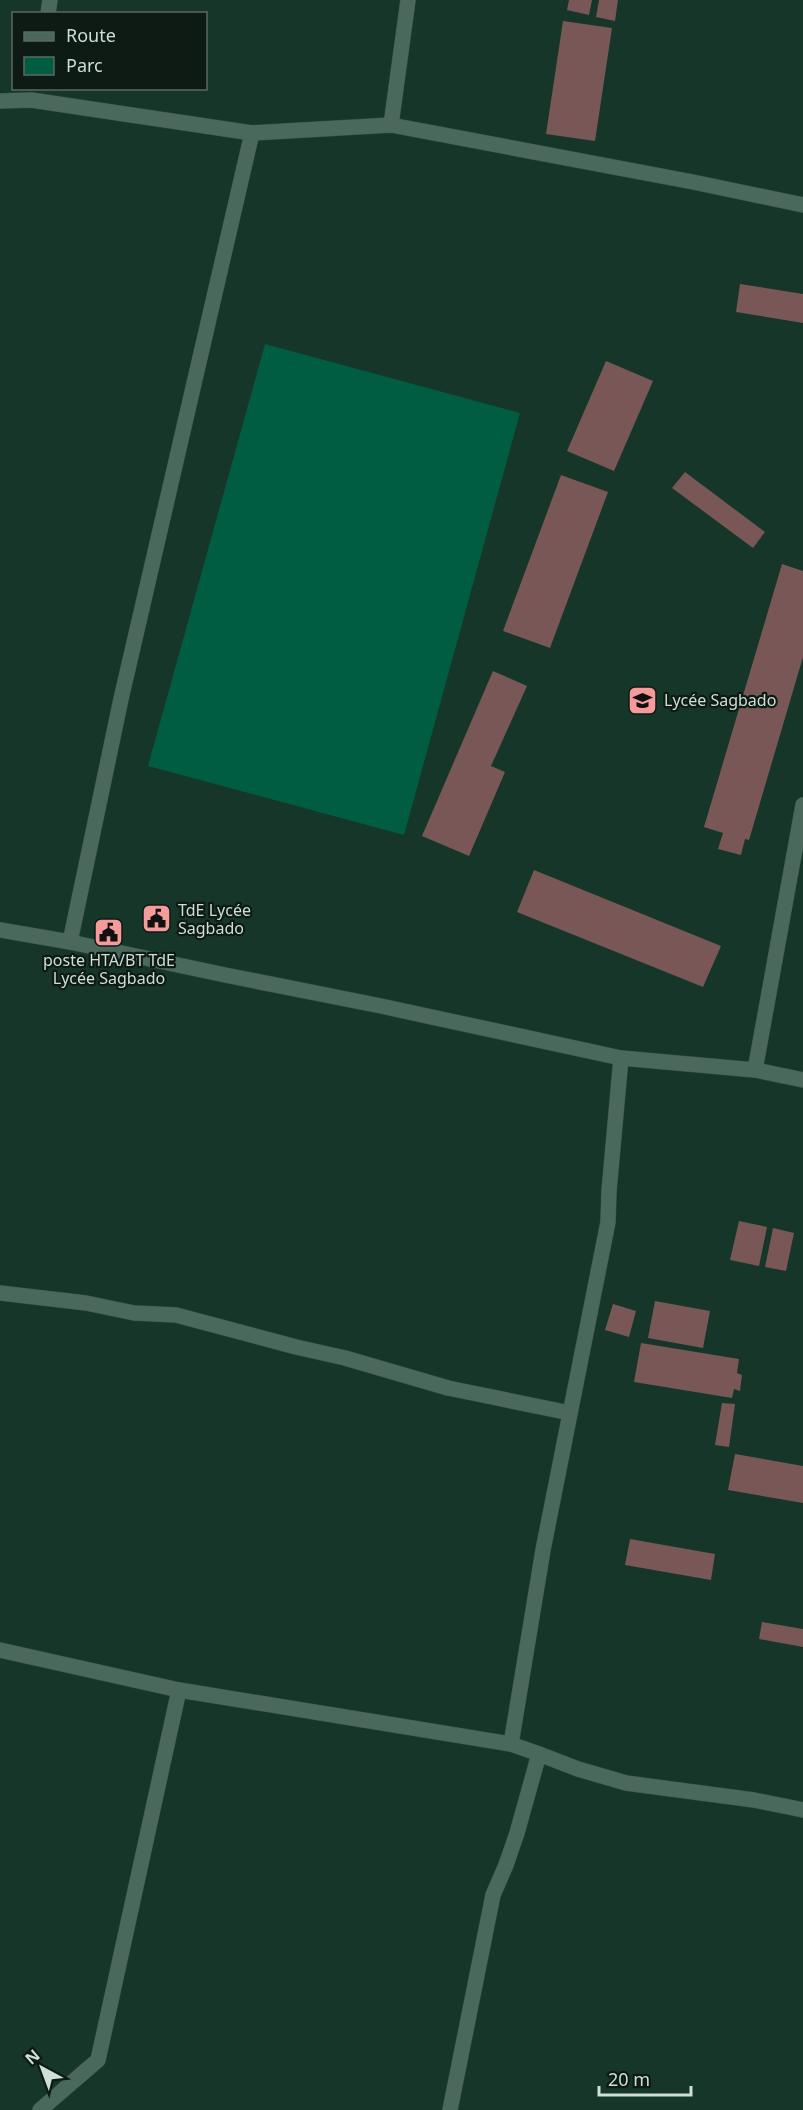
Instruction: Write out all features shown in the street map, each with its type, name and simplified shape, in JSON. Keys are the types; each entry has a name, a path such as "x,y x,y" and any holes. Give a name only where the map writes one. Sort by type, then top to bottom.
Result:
{"street":[{"path":"391,125 408,0"},
{"path":"0,101 32,94 252,133 391,125 803,205"},
{"path":"70,942 121,699 252,133"},
{"path":"755,1070 803,806"},
{"path":"0,930 70,942 381,1006 621,1058 755,1070 803,1080"},
{"path":"510,1744 543,1550 608,1222 621,1058"},
{"path":"0,1293 86,1303 134,1313 176,1315 448,1388 570,1413"},
{"path":"0,1650 179,1690 510,1744 578,1769 626,1783 754,1800 803,1810"},
{"path":"40,2110 98,2060 179,1690"},
{"path":"450,2110 493,1895 517,1833 540,1754"}],"green space":[{"path":"265,344 520,413 404,835 148,766"}],"building":[{"path":"569,0 592,0 589,15 567,10"},
{"path":"599,0 618,0 615,21 596,17"},
{"path":"563,21 612,28 595,141 546,134"},
{"path":"740,284 803,294 803,323 736,312"},
{"path":"606,361 653,381 614,471 567,451"},
{"path":"685,472 765,532 753,548 672,488"},
{"path":"561,475 608,492 550,648 503,631"},
{"path":"782,564 803,571 803,657 749,840 745,839 741,855 718,849 723,833 704,827"},
{"path":"493,671 527,686 491,766 505,772 469,856 422,836"},
{"path":"534,870 721,946 703,987 517,912"},
{"path":"739,1221 767,1227 759,1266 730,1260"},
{"path":"773,1228 794,1233 786,1271 765,1267"},
{"path":"655,1301 710,1311 703,1348 648,1338"},
{"path":"613,1304 636,1311 629,1337 605,1330"},
{"path":"641,1343 739,1359 737,1373 742,1375 740,1391 734,1389 732,1398 634,1382"},
{"path":"722,1403 735,1404 729,1447 715,1445"},
{"path":"735,1454 803,1466 803,1503 728,1490"},
{"path":"630,1539 715,1554 711,1580 625,1565"},
{"path":"762,1622 803,1629 803,1647 759,1639"}],"place":[{"name":"Lycée Sagbado","path":"643,700"},
{"name":"TdE Lycée Sagbado","path":"157,919"},
{"name":"poste HTA/BT TdE Lycée Sagbado","path":"109,932"}]}
